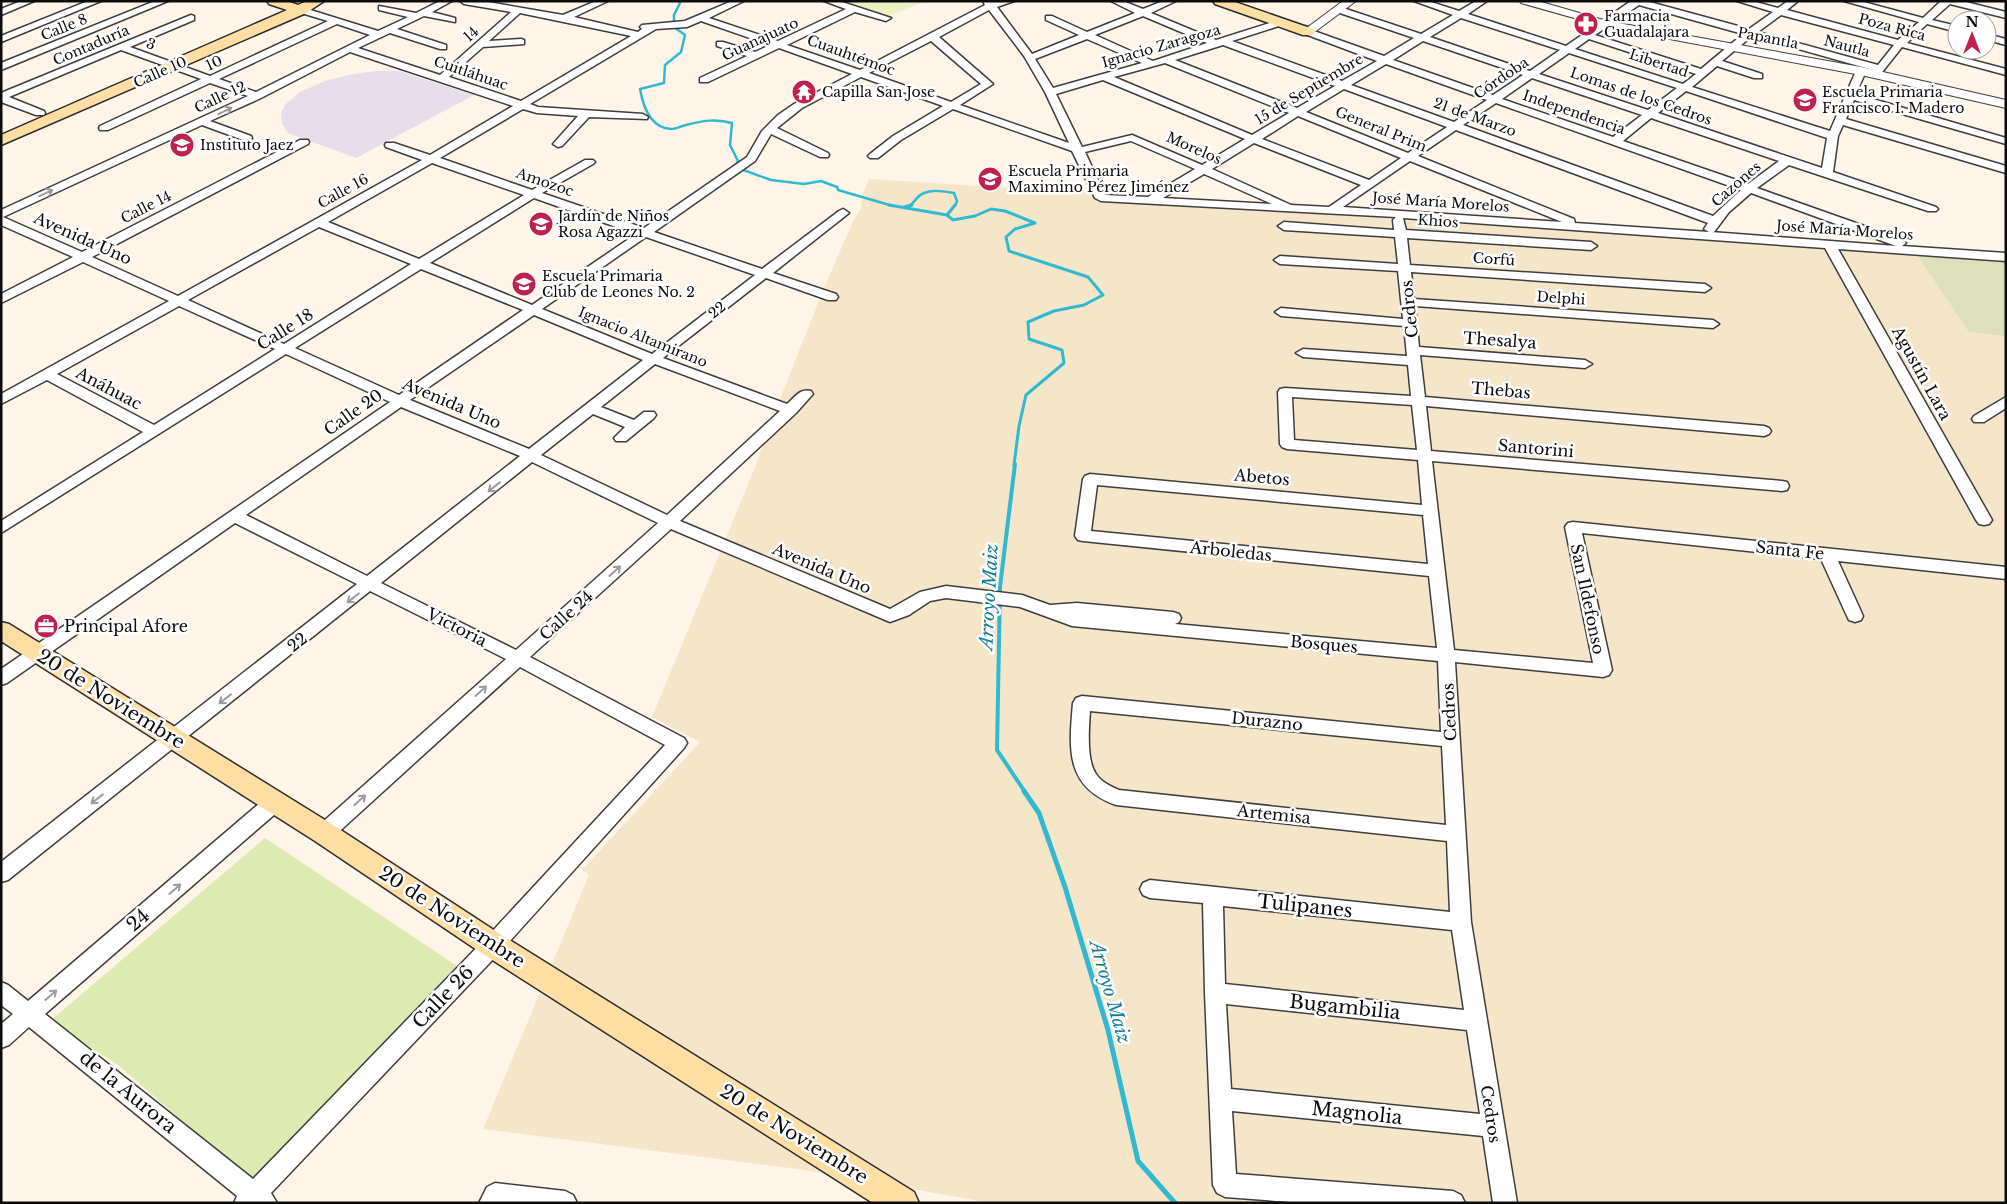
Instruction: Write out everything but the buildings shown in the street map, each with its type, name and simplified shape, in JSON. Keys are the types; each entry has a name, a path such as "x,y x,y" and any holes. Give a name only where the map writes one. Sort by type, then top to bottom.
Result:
{"main road":[{"path":"273,1 296,6"},
{"name":"Calle 10","path":"1,129 159,61 296,6 318,1"},
{"name":"Independencia","path":"1220,1 1308,32"},
{"name":"Calle 10","path":"1,141 173,66 296,6"},
{"name":"20 de Noviembre","path":"1,630 324,833 492,945 903,1203"}],"street":[{"path":"1,12 30,1"},
{"path":"1,39 97,1"},
{"name":"Calle 8","path":"1,68 164,1"},
{"name":"Calle 12","path":"1,214 257,96 349,48 448,1"},
{"path":"464,1 564,18 640,35"},
{"path":"564,18 604,1"},
{"name":"Calle 16","path":"1,400 431,159 656,26 689,23 740,1"},
{"path":"828,1 886,18"},
{"path":"726,177 751,160 770,129 782,117 798,106 863,74 989,4 1010,1"},
{"name":"21 de Marzo","path":"1116,1 1221,43 1456,125 1715,222"},
{"path":"1030,58 1172,1"},
{"path":"1308,32 1351,1"},
{"name":"Libertad","path":"1418,1 1833,136"},
{"name":"15 de Septiembre","path":"1150,201 1483,1"},
{"name":"Papantla","path":"1525,1 1606,24 1861,71 1877,71 2006,104"},
{"name":"Poza Rica","path":"1742,1 2006,72"},
{"path":"1614,142 1703,73 1733,46 1782,12 1794,1"},
{"path":"1848,1 1947,26"},
{"path":"1877,71 1900,44 1948,1 2006,15"},
{"name":"Córdoba","path":"1330,211 1638,2"},
{"name":"Nautla","path":"1638,2 1877,71"},
{"name":"José María Morelos","path":"989,4 1030,58 1050,92 1101,198 1707,234 2006,257"},
{"path":"296,6 378,34"},
{"path":"382,8 452,20"},
{"name":"Guanajuato","path":"704,80 854,9"},
{"name":"Lomas de los Cedros","path":"1340,10 1932,209"},
{"name":"14","path":"442,78 517,11"},
{"name":"Contaduría","path":"1,98 191,18"},
{"name":"Cuauhtémoc","path":"701,18 780,44 1077,150"},
{"path":"1049,18 1152,64"},
{"name":"10","path":"104,128 336,21"},
{"name":"Ignacio Zaragoza","path":"1050,92 1166,60 1279,23"},
{"path":"614,29 656,26"},
{"path":"388,29 443,47"},
{"name":"Independencia","path":"1308,32 1494,100 1750,188 1919,250"},
{"path":"874,156 897,138 988,84 933,36"},
{"path":"1588,36 1703,73"},
{"path":"481,44 521,42"},
{"path":"720,44 756,56"},
{"name":"3","path":"120,48 257,96"},
{"name":"Cuitláhuac","path":"349,48 537,110 643,117"},
{"name":"General Prim","path":"1166,60 1584,227"},
{"path":"1714,62 1758,76"},
{"path":"1827,173 1833,136 1861,71"},
{"path":"1104,77 1253,139 1370,184"},
{"path":"1850,96 2006,141"},
{"path":"1,98 40,113"},
{"path":"558,144 586,114"},
{"path":"1839,120 2006,170"},
{"path":"202,122 247,138"},
{"path":"770,129 824,155"},
{"name":"Morelos","path":"1077,150 1132,138 1296,210"},
{"name":"Calle 14","path":"1,299 304,142"},
{"name":"Amozoc","path":"390,145 832,297"},
{"name":"Cazones","path":"1707,234 1715,222 1750,188 1788,160"},
{"name":"Calle 18","path":"1,528 420,264 533,194 589,162"},
{"name":"Calle 20","path":"1,678 726,177"},
{"name":"22","path":"1,874 371,584 653,359 843,213"},
{"name":"Avenida Uno","path":"1,220 400,401 532,456 669,522 890,616"},
{"name":"Ignacio Altamirano","path":"318,222 653,359 791,410"},
{"name":"Khios","path":"1284,226 1400,227 1591,246"},
{"name":"Cedros","path":"1400,227 1446,651 1461,922 1505,1203"},
{"name":"Agustín Lara","path":"1829,244 1984,520"},
{"name":"Corfú","path":"1280,260 1705,288"},
{"name":"Delphi","path":"1408,302 1713,324"},
{"path":"1282,312 1410,323"},
{"name":"Thesalya","path":"1303,353 1585,364"},
{"name":"Anáhuac","path":"46,374 155,432"},
{"name":"Thebas","path":"1287,444 1285,392 1419,401 1764,431"},
{"name":"Calle 24","path":"324,833 669,522 806,394"},
{"path":"1980,419 2006,401"},
{"path":"592,408 635,426"},
{"path":"621,438 649,415"},
{"name":"Santorini","path":"1287,444 1782,486"},
{"name":"Abetos","path":"1090,479 1431,511"},
{"name":"Arboledas","path":"1090,479 1083,536 1437,571"},
{"name":"Victoria","path":"234,516 518,658 678,743"},
{"name":"Santa Fe","path":"1574,527 2006,573"},
{"name":"San Ildefonso","path":"1574,527 1602,665"},
{"path":"1827,554 1855,616"},
{"name":"Bosques","path":"890,616 903,611 926,596 946,592 965,596 1022,601 1072,620 1602,665"},
{"name":"Durazno","path":"1094,785 1084,769 1079,740 1082,703 1451,740"},
{"name":"Calle 26","path":"255,1200 678,743"},
{"name":"Artemisa","path":"1094,785 1116,797 1457,834"},
{"name":"24","path":"1,1038 275,802"},
{"name":"Tulipanes","path":"1150,889 1461,922"},
{"path":"1214,896 1215,993 1225,1185 1453,1203"},
{"name":"de la Aurora","path":"1,992 30,1013 255,1200"},
{"name":"Bugambilia","path":"1215,993 1476,1021"},
{"name":"Magnolia","path":"1222,1099 1493,1126"},
{"path":"491,1203 495,1195 565,1203"}],"shaded area":[{"path":"376,71 399,71 474,95 356,158 288,133 282,124 281,113 285,105 300,92 325,81"},
{"path":"869,179 1089,193 1096,198 1116,202 1711,237 2006,260 2006,1203 991,1203 798,1169 483,1129 589,875 582,870 700,742 652,717 756,465 824,288 853,221 861,209 863,194"}],"green space":[{"path":"835,1 926,1 886,17"},
{"path":"1916,253 2006,260 2006,336 1969,332"},
{"path":"265,838 463,970 259,1187 118,1065 50,1021"}],"waterway":[{"name":"Arroyo Maiz","path":"681,1 674,15 674,27 685,35 681,52 665,65 664,83 640,89 646,109 658,125 664,128 675,129 697,122 720,121 732,123 730,145 738,161 735,167 771,180 804,184 821,181 837,187 838,190 890,205"},
{"name":"Arroyo Maiz","path":"910,206 922,194 935,191 954,193 957,201 955,206"},
{"name":"Arroyo Maiz","path":"890,205 947,215"},
{"name":"Arroyo Maiz","path":"947,215 955,205"},
{"name":"Arroyo Maiz","path":"904,207 910,206"},
{"name":"Arroyo Maiz","path":"947,215 953,220 975,216 991,209 1005,211 1035,223 1015,229 1006,237 1009,251 1088,277 1103,295 1084,305 1054,311 1028,322 1029,339 1062,350 1064,363 1026,395 1019,426 1014,465"},
{"name":"Arroyo Maiz","path":"1015,464 1000,587 997,750 1025,792"},
{"name":"Arroyo Maiz","path":"1024,791 1039,813 1065,887 1108,1030 1138,1161 1175,1203"}],"place":[{"name":"Farmacia Guadalajara","path":"1586,24"},
{"name":"Capilla San Jose","path":"804,92"},
{"name":"Escuela Primaria Francisco I. Madero","path":"1805,100"},
{"name":"Instituto Jaez","path":"182,145"},
{"name":"Escuela Primaria Maximino Pérez Jiménez","path":"990,179"},
{"name":"Jardín de Niños Rosa Agazzi","path":"541,224"},
{"name":"Escuela Primaria Club de Leones No. 2","path":"524,284"},
{"name":"Principal Afore","path":"46,626"}]}
